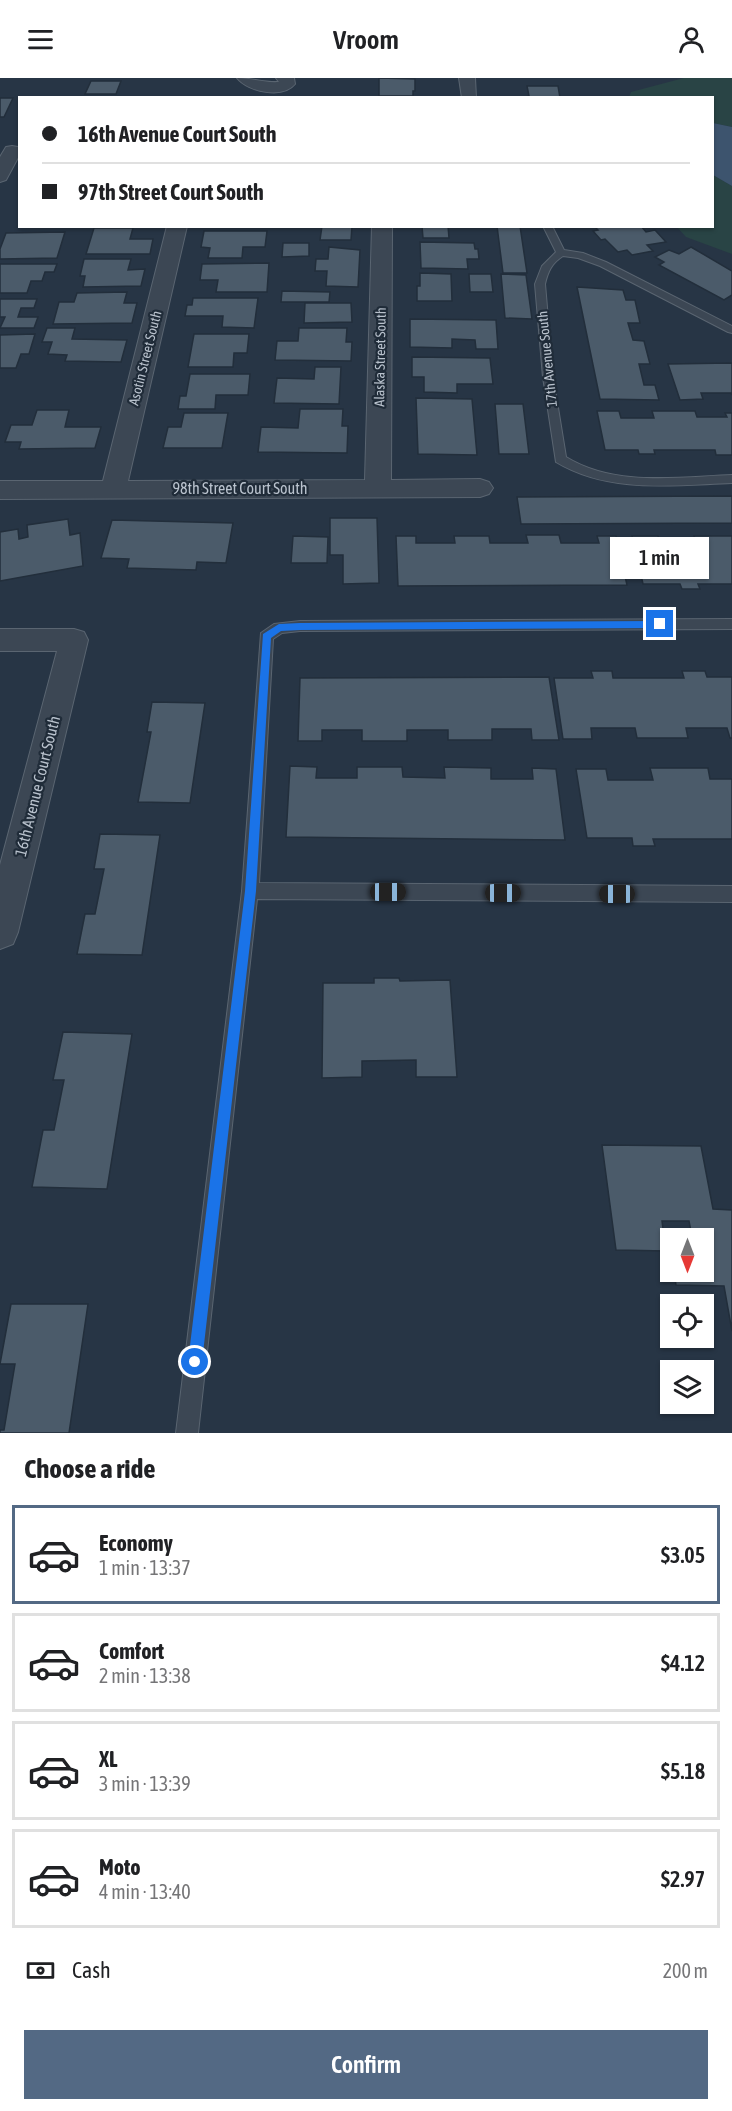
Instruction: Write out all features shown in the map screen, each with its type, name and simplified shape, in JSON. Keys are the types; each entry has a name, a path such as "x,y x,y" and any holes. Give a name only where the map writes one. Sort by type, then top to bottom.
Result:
{"street":[{"path":"244,78 254,84 283,87 287,84 284,78"},
{"path":"467,78 469,96"},
{"path":"3,184 12,151"},
{"name":"Asotin Street South","path":"113,489 177,228"},
{"name":"Alaska Street South","path":"378,487 382,228"},
{"name":"98th Street Court South","path":"0,490 480,488"},
{"name":"16th Avenue Court South","path":"0,640 74,640 0,932"}],"lane":[{"path":"548,228 561,253 580,255 603,264 732,330"},
{"name":"17th Avenue South","path":"561,253 548,260 543,269 540,284 556,446 560,459 572,468 588,474 626,480 732,479"},
{"path":"187,1433 250,891 266,637 279,627 300,626 732,624"},
{"path":"250,891 732,894"}],"green space":[{"path":"684,78 732,78 732,127 714,123 714,96 629,96 631,92"},
{"path":"714,176 732,186 732,254 686,237 678,228 714,228"}],"water":[{"path":"714,123 732,127 732,186 714,176"}],"building":[{"path":"379,78 415,79 413,96 379,96"},
{"path":"91,81 121,81 116,94 85,94"},
{"path":"527,86 558,86 560,96 529,96"},
{"path":"0,98 13,98 4,117 0,117"},
{"path":"94,228 133,228 130,239 153,239 150,254 86,254"},
{"path":"322,228 352,228 351,240 320,240"},
{"path":"422,228 448,228 449,238 423,238"},
{"path":"497,228 520,228 527,273 503,273"},
{"path":"596,228 643,228 646,232 655,230 666,242 647,245 653,251 632,255 627,250 618,252 605,239 601,240 593,231 598,230"},
{"path":"204,231 267,231 265,247 243,247 242,258 208,258 210,248 201,247"},
{"path":"65,232 57,258 0,259 0,249 6,233"},
{"path":"420,242 474,243 475,249 478,249 479,259 467,259 468,269 421,268"},
{"path":"283,243 309,243 309,256 282,257"},
{"path":"329,247 360,250 358,287 326,286 327,271 315,271 316,259 328,259"},
{"path":"691,247 732,271 732,295 724,300 659,265 664,262 655,257 669,250 679,254"},
{"path":"84,259 131,259 128,270 145,269 141,286 83,287 85,276 80,276"},
{"path":"269,263 267,292 216,292 218,280 200,280 202,264"},
{"path":"0,264 57,264 54,272 45,272 42,281 31,281 27,293 0,293"},
{"path":"420,273 451,274 452,301 417,301"},
{"path":"469,274 491,274 493,292 470,292"},
{"path":"501,274 526,275 532,319 505,318"},
{"path":"577,287 623,290 626,300 635,300 640,323 628,323 633,340 644,341 650,364 639,364 644,385 655,385 659,400 600,399"},
{"path":"282,291 330,292 329,302 281,302"},
{"path":"127,292 124,303 137,303 132,323 53,324 59,302 74,302 77,293"},
{"path":"193,298 258,298 254,328 222,327 223,316 185,316 187,305 192,305"},
{"path":"0,299 37,299 34,308 21,308 18,317 38,317 34,328 0,328 5,317 0,317"},
{"path":"305,303 351,303 352,322 304,323"},
{"path":"410,319 496,320 498,349 476,349 475,340 452,339 452,348 410,347"},
{"path":"47,328 75,328 72,339 127,340 121,362 65,361 67,355 48,354 52,342 42,342"},
{"path":"299,328 347,328 346,342 352,342 351,361 275,360 277,341 298,341"},
{"path":"35,334 29,354 21,354 16,368 0,368 0,335"},
{"path":"194,334 249,334 247,353 234,353 233,367 188,367"},
{"path":"412,357 490,358 493,384 457,384 457,393 424,392 424,377 412,377"},
{"path":"732,363 732,395 731,393 701,393 703,399 680,400 668,364"},
{"path":"315,367 341,367 339,404 274,403 277,378 314,379"},
{"path":"190,374 250,374 248,395 216,395 215,409 178,409 180,396 186,396"},
{"path":"416,398 472,399 477,455 418,454"},
{"path":"495,404 523,404 529,454 499,454"},
{"path":"300,409 343,409 342,426 348,426 347,453 258,452 261,427 298,428"},
{"path":"37,410 69,410 65,427 101,427 95,448 19,449 21,442 5,442 11,425 32,425"},
{"path":"597,411 619,411 621,418 654,418 652,411 695,411 697,417 727,417 725,413 732,413 732,455 716,455 715,450 654,450 655,454 639,454 638,450 605,450"},
{"path":"184,413 228,413 222,448 163,448 168,427 181,427"},
{"path":"732,496 732,523 521,524 517,497"},
{"path":"330,518 377,518 379,583 343,584 343,555 330,555"},
{"path":"68,519 70,535 80,533 83,566 0,581 0,532 18,529 19,539 28,537 27,525"},
{"path":"112,520 233,523 226,563 197,562 196,570 127,568 129,559 101,558"},
{"path":"526,535 559,535 561,543 599,543 597,536 616,536 627,585 398,586 396,536 416,536 416,543 455,543 454,536 489,536 490,543 528,543"},
{"path":"293,536 328,537 327,563 291,563"},
{"path":"632,536 658,536 660,544 697,544 694,536 732,536 732,584 698,584 700,589 682,589 680,584 643,584"},
{"path":"591,671 612,671 613,678 684,678 682,671 705,671 707,677 732,677 732,738 727,728 686,728 688,738 637,738 635,728 591,728 592,739 563,739 554,678 593,678"},
{"path":"549,677 559,740 532,740 531,729 492,729 492,740 448,740 448,730 407,730 407,741 362,741 362,730 322,730 322,741 298,741 300,678"},
{"path":"152,702 205,703 190,803 138,802 151,732 147,732"},
{"path":"290,766 317,767 316,778 357,778 357,767 402,767 403,777 445,778 444,767 491,768 491,779 533,779 532,768 556,769 565,840 286,837"},
{"path":"650,768 708,768 710,779 732,779 732,839 653,839 655,846 633,846 632,838 587,838 576,769 606,769 608,780 653,780"},
{"path":"100,834 160,835 142,955 77,954 85,914 95,914 104,869 94,869"},
{"path":"374,978 399,978 400,981 450,980 457,1077 416,1077 416,1060 362,1061 362,1077 322,1078 323,983 374,983"},
{"path":"63,1032 132,1034 107,1189 32,1187 43,1130 54,1130 64,1080 53,1080"},
{"path":"602,1145 701,1146 713,1209 732,1210 732,1331 724,1286 676,1285 676,1282 714,1282 714,1228 690,1228 689,1221 662,1221 660,1251 616,1250"},
{"path":"11,1304 88,1304 69,1433 0,1433 0,1430 4,1430 15,1364 0,1364"}],"route":[{"path":"195,1362 250,891 266,637 279,627 300,626 660,624"}]}
